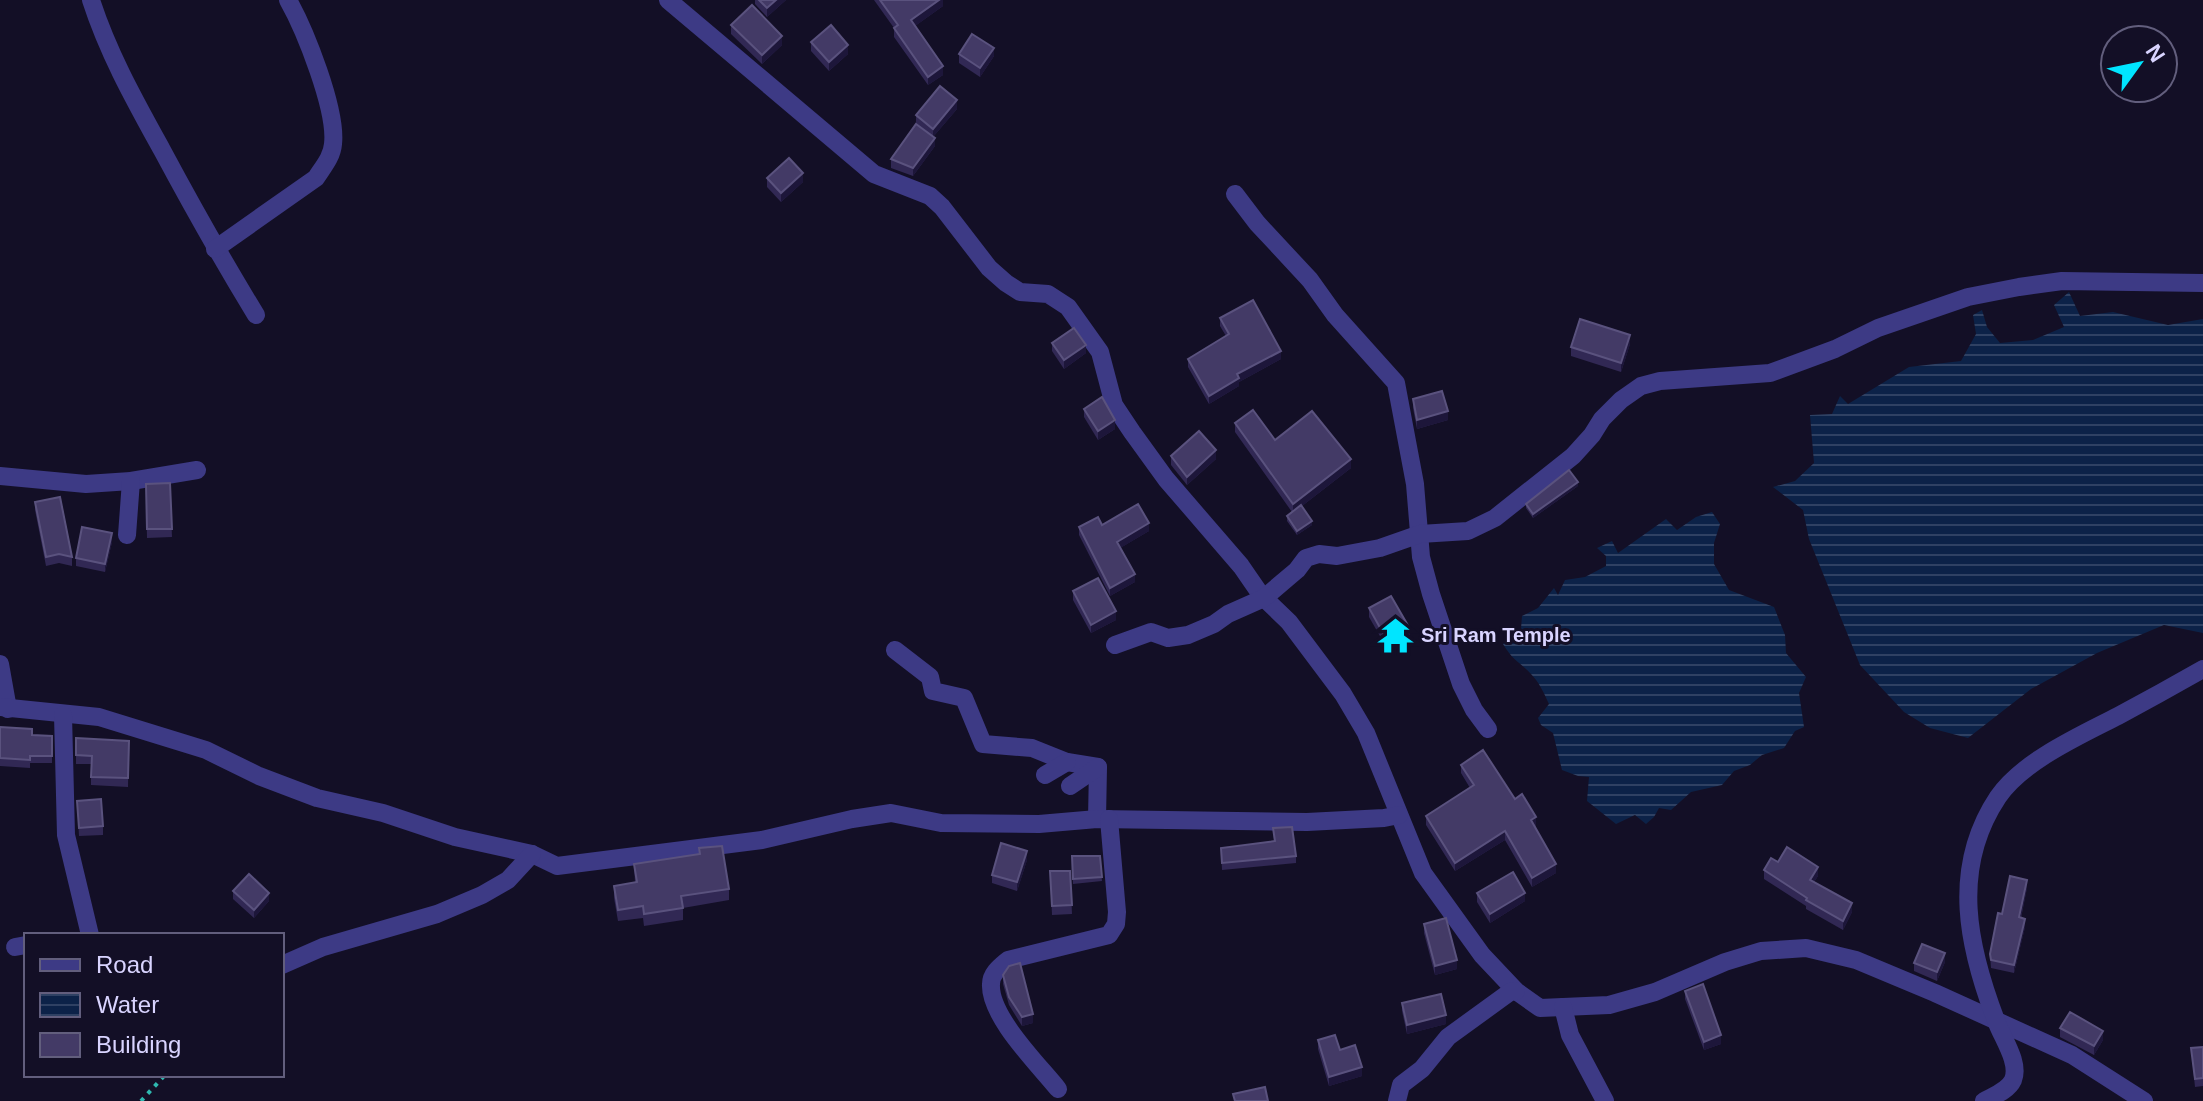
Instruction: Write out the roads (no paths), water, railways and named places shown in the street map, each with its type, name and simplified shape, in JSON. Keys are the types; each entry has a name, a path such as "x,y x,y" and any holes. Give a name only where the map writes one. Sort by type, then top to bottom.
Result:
{"street":[{"path":"91,0 128,88 215,249 256,315"},
{"path":"215,249 316,178 328,161 333,146 330,114 319,76 288,0"},
{"path":"668,0 874,174 930,196 989,268 1006,283 1020,292 1048,294 1068,307 1100,352 1114,405 1132,432 1166,479 1241,566 1264,598 1289,622 1352,708 1366,733 1423,873 1482,955 1516,991 1540,1008 1609,1005 1655,992 1725,962 1761,951 1806,948 1856,960 2072,1055 2144,1101"},
{"path":"1235,194 1396,383 1415,484 1421,557 1439,626 1461,684 1488,729"},
{"path":"1115,645 1151,632 1168,638 1188,635 1264,598 1297,570 1306,558 1380,548 1420,534 1468,531 1495,518 1573,456 1602,419 1641,386 1660,381 1770,373 1835,349 1878,328 1968,297 2019,287 2062,281 2203,283"},
{"path":"0,476 86,484 131,481 197,470"},
{"path":"127,535 131,481"},
{"path":"895,650 930,677 933,691 964,698 983,744 1032,748 1067,762 1098,767"},
{"path":"0,664 4,708 99,717 206,750 259,776 317,798 383,813 455,837 532,854 557,866 762,840 891,813 941,823 1039,824 1103,819 1307,822 1399,815"},
{"path":"2017,1101 2012,1058 1996,1021 1970,936 1967,887 1978,832 1999,796 2017,775 2057,749 2203,669"},
{"path":"63,715 66,835 90,933"},
{"path":"1045,775 1067,762"},
{"path":"1070,786 1098,767"},
{"path":"1058,1089 1010,1032 998,1012 991,985 996,970 1008,960 1109,935 1116,924 1098,767"},
{"path":"284,964 323,947 437,914 482,895 508,880 532,854"},
{"path":"1397,1101 1401,1085 1422,1069 1448,1037 1510,992 1516,991"},
{"path":"1563,1007 1570,1035 1605,1101"},
{"path":"1984,1101 2006,1089 2013,1080"}],"water":[{"path":"2069,292 2080,316 2113,312 2168,325 2203,319 2203,633 2164,625 2097,653 2031,689 1968,738 1930,728 1904,712 1860,665 1809,539 1803,510 1773,487 1795,481 1814,463 1810,415 1832,414 1840,396 1848,404 1909,367 1961,361 1976,334 1973,315 1982,310 1987,327 2000,343 2033,340 2064,327 2054,305"},
{"path":"1712,512 1720,524 1714,543 1714,564 1729,590 1774,607 1785,635 1786,653 1806,677 1799,693 1804,727 1795,731 1784,748 1762,755 1750,765 1734,771 1722,785 1691,792 1671,810 1659,808 1646,824 1635,815 1616,824 1587,801 1589,777 1562,770 1553,733 1541,725 1538,718 1549,704 1534,677 1503,644 1521,629 1522,616 1538,608 1554,588 1558,595 1565,580 1585,577 1606,566 1606,556 1597,548 1612,541 1618,553 1666,519 1677,530 1696,517"}],"place":[{"name":"Sri Ram Temple","path":"1395,635"}]}
